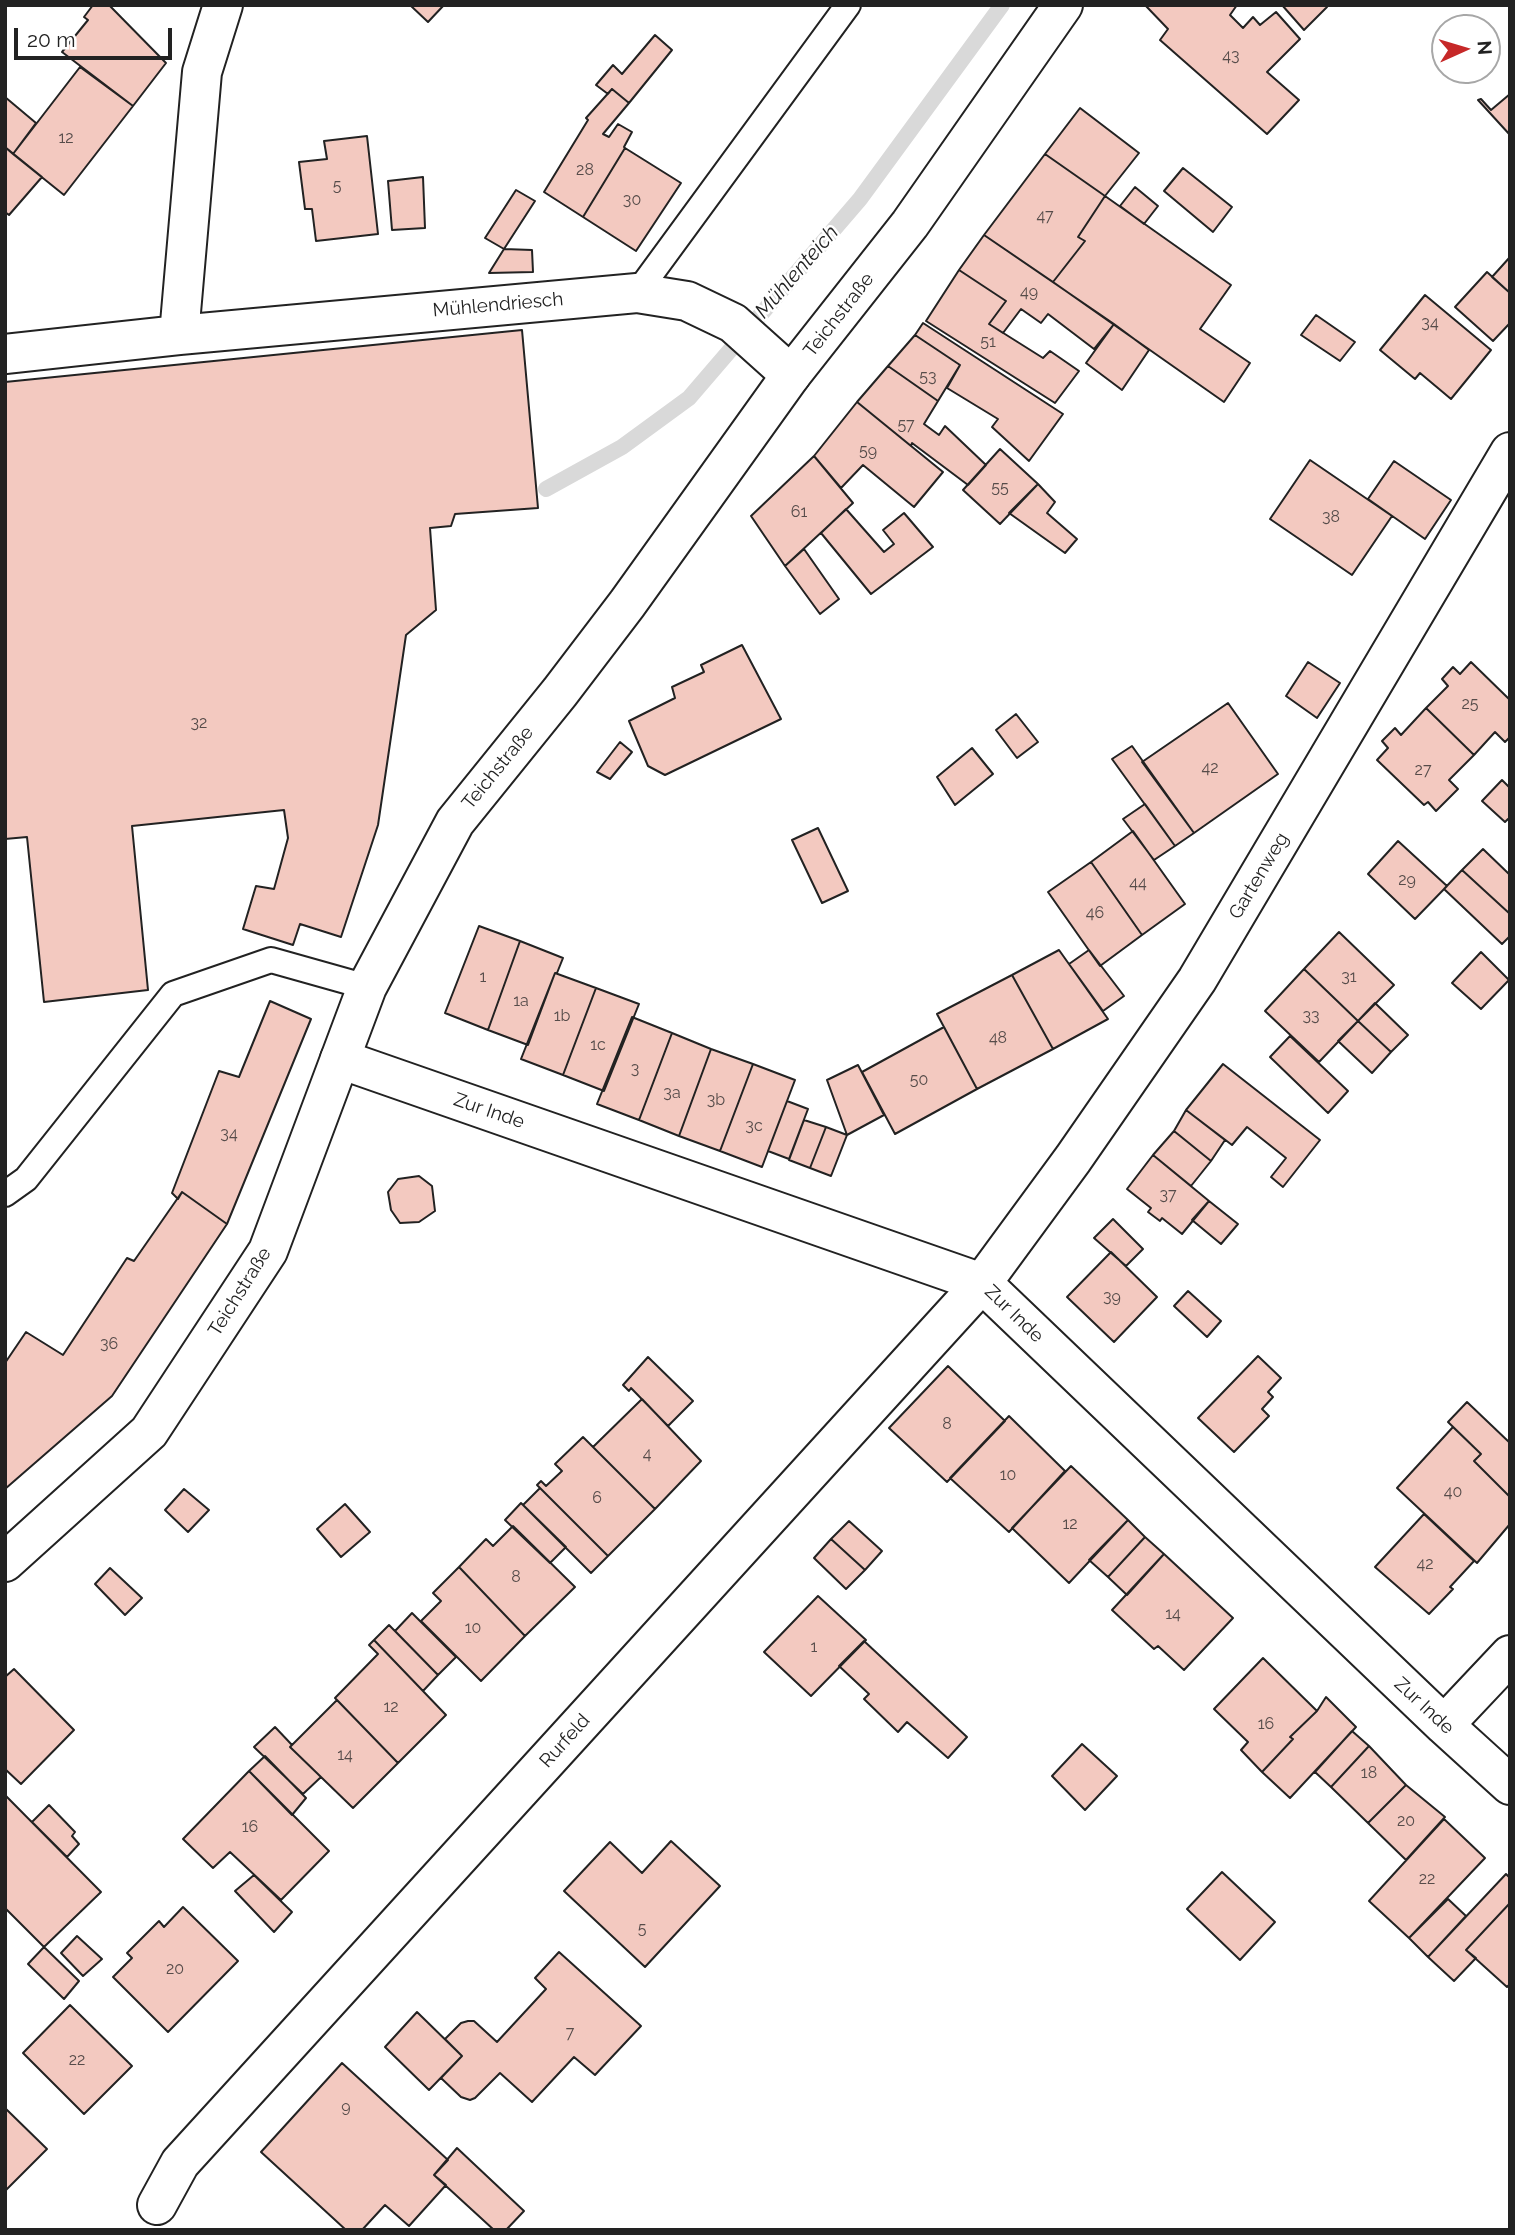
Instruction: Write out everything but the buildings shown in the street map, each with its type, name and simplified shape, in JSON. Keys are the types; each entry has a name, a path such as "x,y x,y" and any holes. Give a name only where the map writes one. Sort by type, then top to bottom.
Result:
{"street":[{"path":"179,335 202,72 223,5"},
{"name":"Teichstraße","path":"5,1562 149,1432 268,1251 367,987 455,822 626,604 791,375 910,224 1063,5"},
{"name":"Mühlendriesch","path":"5,354 179,335 636,293 687,301 746,334 791,375"},
{"name":"Gartenweg","path":"982,1283 1073,1159 1197,980 1510,452"},
{"name":"Zur Inde","path":"340,1059 982,1283 1510,1785"},
{"name":"Rurfeld","path":"157,2204 180,2163 982,1283"},
{"path":"1444,1725 1510,1655"}],"lane":[{"path":"636,293 849,5"},
{"path":"5,1194 26,1179 173,994 271,960 367,987"}],"waterway":[{"name":"Mühlenteich","path":"546,489 622,447 689,398 860,199 1002,5"}]}
